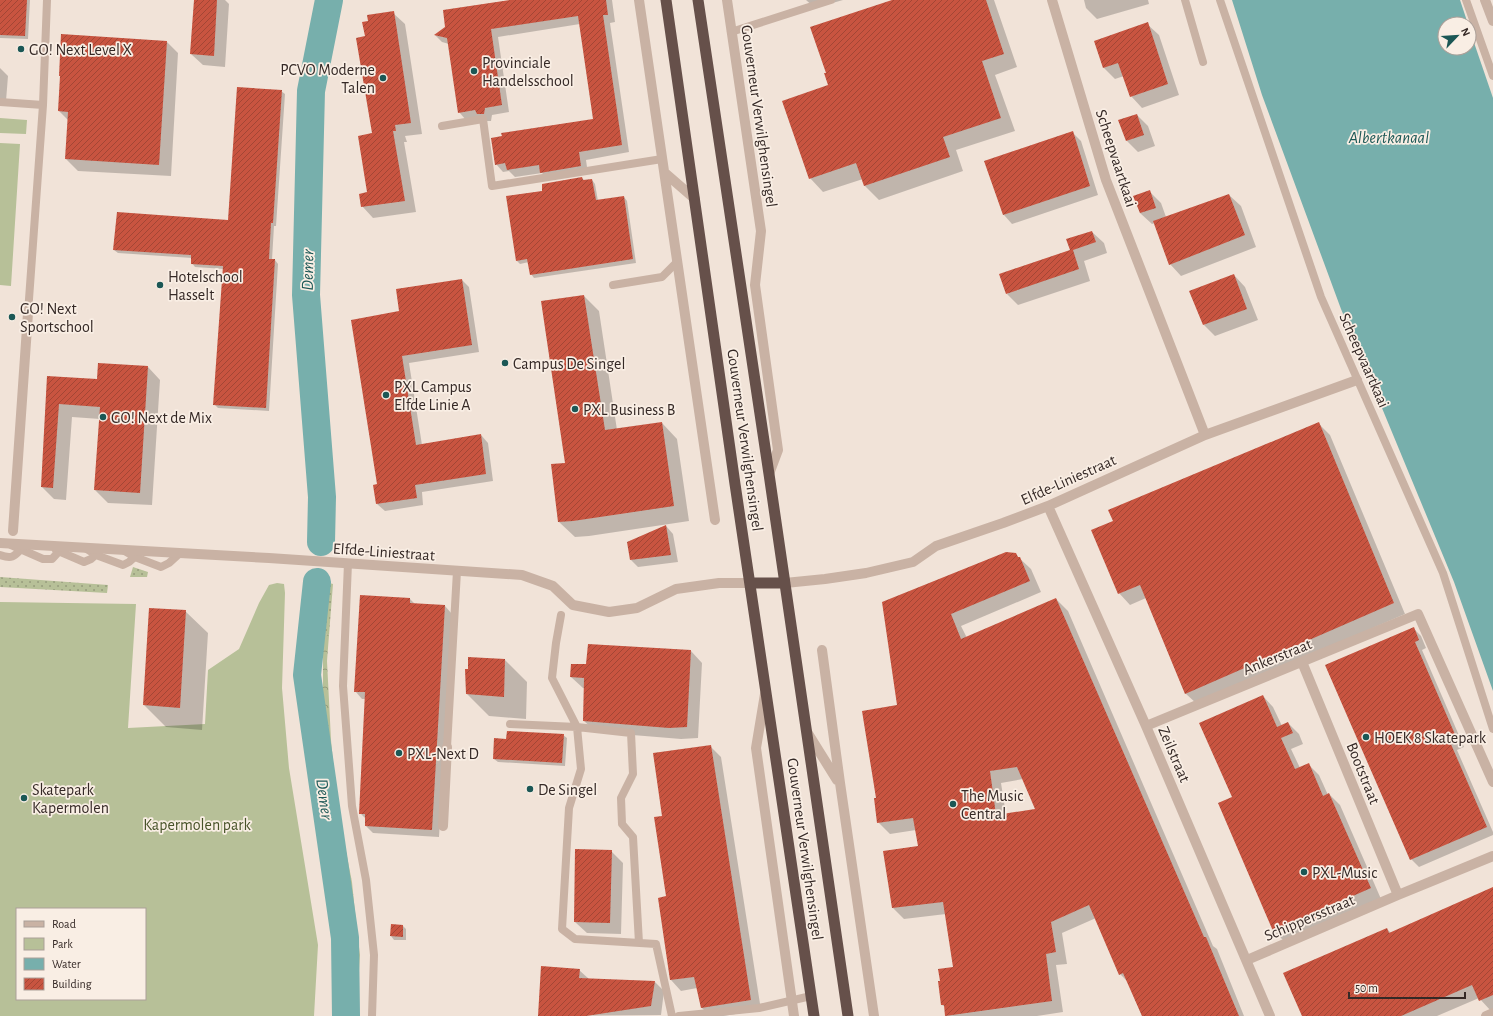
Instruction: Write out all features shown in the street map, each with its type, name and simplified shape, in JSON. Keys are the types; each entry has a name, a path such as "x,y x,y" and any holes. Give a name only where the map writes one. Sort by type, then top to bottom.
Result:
{"highway":[{"name":"Gouverneur Verwilghensingel","path":"666,0 814,1016"},
{"name":"Gouverneur Verwilghensingel","path":"698,0 848,1016"},
{"path":"750,583 785,583"}],"street":[{"path":"639,0 715,520"},
{"name":"Gouverneur Verwilghensingel","path":"727,0 761,231 755,285 778,450 769,474"},
{"name":"Scheepvaartkaai","path":"1052,0 1106,180 1205,435"},
{"path":"1486,0 1493,21"},
{"path":"665,173 695,199"},
{"path":"12,531 28,313"},
{"name":"Elfde-Liniestraat","path":"785,583 866,573 913,562 936,546 1048,506 1205,435 1357,380"},
{"name":"Zeilstraat","path":"1048,506 1248,960 1270,1016"},
{"name":"Elfde-Liniestraat","path":"4,543 23,547 46,546 61,549 84,548 99,552 123,550 138,554 180,553 522,575 553,586 573,605 609,612 637,608 676,589 719,582 750,583"},
{"name":"Ankerstraat","path":"1146,726 1418,614 1493,782"},
{"name":"Gouverneur Verwilghensingel","path":"822,650 874,1016"},
{"name":"Bootstraat","path":"1302,662 1398,895"},
{"name":"Gouverneur Verwilghensingel","path":"766,686 756,748 794,1016"},
{"name":"Gouverneur Verwilghensingel","path":"805,729 840,783"},
{"path":"443,826 447,747"},
{"name":"Schippersstraat","path":"1248,960 1398,895 1493,856"},
{"path":"1486,1016 1493,1013"}],"lane":[{"path":"28,313 43,105 47,0"},
{"path":"731,32 831,0"},
{"path":"1185,0 1203,62"},
{"name":"Scheepvaartkaai","path":"1220,0 1321,298 1443,573 1493,729"},
{"path":"1466,0 1493,76"},
{"path":"0,102 43,105"},
{"path":"442,126 482,119 492,186 662,159"},
{"path":"613,285 662,277 677,262"},
{"path":"0,555 8,557 14,556 23,547 43,560 52,559 61,549 84,562 99,552 123,565 130,562 138,554 161,567 180,553"},
{"path":"348,563 343,686 352,806 366,880 374,955 372,1016"},
{"path":"447,747 457,570"},
{"path":"561,615 552,678 577,728 580,769 569,808 562,929 575,939 656,944 672,1016"},
{"path":"510,724 631,733 633,774 621,798 622,824 633,837 639,943"},
{"path":"679,1016 759,1008 811,996"}],"green space":[{"path":"0,118 27,120 26,134 0,133"},
{"path":"0,143 20,144 11,286 0,285"},
{"path":"133,567 148,572 147,577 130,577"},
{"path":"0,577 108,585 107,593 0,587"},
{"path":"326,582 333,584 329,635 323,633"},
{"name":"Kapermolen park","path":"277,583 284,584 282,688 289,768 318,945 314,1016 0,1016 0,602 136,604 128,728 205,724 208,670 239,649 259,603 269,585"},
{"path":"323,633 329,635 327,661 331,740 337,805 352,882 357,932 347,890 323,740"},
{"path":"357,931 360,955 355,1016 357,984"}],"water":[{"name":"Albertkanaal","path":"1232,0 1460,0 1465,16 1437,16 1437,56 1477,56 1477,51 1493,98 1493,691 1454,582 1341,309 1262,95"}],"building":[{"path":"0,0 27,0 25,36 0,35"},
{"path":"194,0 217,0 214,56 190,54"},
{"name":"Provinciale Handelsschool","path":"510,0 606,0 608,15 603,15 622,145 579,152 581,166 540,173 539,165 507,170 505,163 495,165 491,138 502,136 501,133 593,119 578,16 491,29 502,105 485,108 484,114 477,114 475,110 458,113 447,38 434,35 445,27 443,10"},
{"path":"892,0 986,0 1004,54 982,61 1001,118 943,137 950,157 864,186 856,163 809,179 782,101 828,85 824,73 826,73 810,27"},
{"name":"PCVO Moderne Talen","path":"394,11 411,123 395,125 396,131 393,131 405,201 361,207 359,194 367,192 358,136 372,133 356,38 365,36 362,22 368,21 367,15"},
{"path":"1148,22 1168,84 1130,97 1118,63 1103,68 1094,41"},
{"path":"61,34 167,41 159,165 65,159 68,112 58,111"},
{"path":"237,87 282,90 273,223 271,223 269,259 275,259 266,408 213,405 223,266 191,264 191,255 113,250 117,212 228,220"},
{"path":"1137,114 1144,135 1126,141 1118,120"},
{"path":"1073,131 1090,186 1003,215 984,161"},
{"path":"582,177 583,180 592,179 596,200 624,196 633,259 530,275 527,259 516,261 506,196 542,191 542,184"},
{"path":"1150,190 1156,208 1140,213 1133,196"},
{"path":"1229,194 1245,235 1169,265 1153,221"},
{"path":"1092,231 1096,242 1073,250 1079,269 1006,294 999,274 1070,250 1066,239"},
{"path":"1234,274 1247,309 1203,325 1189,291"},
{"name":"PXL Campus Elfde Linie A","path":"462,279 472,345 402,356 416,445 481,434 486,474 415,485 417,498 376,504 373,485 377,484 351,320 399,311 396,289"},
{"name":"PXL Business B","path":"584,295 605,430 662,422 674,506 558,522 551,464 565,463 541,301"},
{"path":"98,363 148,366 140,493 94,490 100,407 59,404 53,488 41,487 47,376 97,379"},
{"path":"1319,422 1394,603 1185,694 1140,585 1118,594 1091,530 1113,521 1108,510"},
{"path":"666,525 671,555 630,560 627,542"},
{"path":"1006,552 1016,553 1018,557 1020,557 1030,581 951,614 961,639 1056,598 1204,937 1206,937 1239,1016 1142,1016 1123,973 1119,975 1089,905 1051,922 1056,952 1046,954 1052,1001 945,1016 944,1005 941,1005 938,969 953,967 943,902 892,908 883,851 918,846 913,818 877,823 874,798 876,798 862,711 897,705 882,602","holes":["1017,767 1035,809 996,815 990,771"]},
{"name":"PXL-Next D","path":"360,595 410,598 410,603 445,605 432,830 365,826 365,814 359,814 365,692 354,692"},
{"path":"149,608 186,610 180,708 143,705"},
{"path":"1414,627 1419,640 1415,642 1457,739 1450,742 1487,827 1410,860 1325,665"},
{"path":"588,644 691,650 687,727 669,728 583,721 584,678 570,677 571,664 586,664"},
{"path":"468,657 505,659 504,697 466,694 465,669 468,669"},
{"path":"1263,695 1277,727 1288,722 1293,733 1281,738 1295,769 1309,763 1323,796 1329,793 1371,888 1321,910 1324,916 1306,925 1303,918 1273,931 1218,803 1232,797 1199,723"},
{"path":"507,731 564,734 562,763 493,759 494,738 506,739"},
{"path":"711,745 751,1000 701,1008 694,977 670,980 658,898 666,896 654,817 662,816 653,753"},
{"path":"575,849 612,850 610,923 574,922"},
{"path":"1493,887 1493,995 1479,1001 1472,985 1401,1016 1302,1016 1283,973 1387,928 1389,933"},
{"path":"391,924 403,925 403,937 390,936"},
{"path":"541,966 580,969 579,978 655,981 651,1006 586,1016 538,1016"}],"waterway":[{"name":"Demer","path":"321,542 322,497 306,295 311,91 329,0"},
{"name":"Demer","path":"317,582 307,675 345,938 346,1016"}],"place":[{"name":"GO! Next Level X","path":"21,49"},
{"name":"Provinciale Handelsschool","path":"474,71"},
{"name":"PCVO Moderne Talen","path":"383,78"},
{"name":"Hotelschool Hasselt","path":"160,285"},
{"name":"GO! Next Sportschool","path":"12,317"},
{"name":"Campus De Singel","path":"505,363"},
{"name":"PXL Campus Elfde Linie A","path":"386,395"},
{"name":"PXL Business B","path":"575,409"},
{"name":"GO! Next de Mix","path":"103,417"},
{"name":"HOEK 8 Skatepark","path":"1366,737"},
{"name":"PXL-Next D","path":"399,753"},
{"name":"De Singel","path":"530,789"},
{"name":"Skatepark Kapermolen","path":"24,798"},
{"name":"The Music Central","path":"953,804"},
{"name":"PXL-Music","path":"1304,872"}]}
